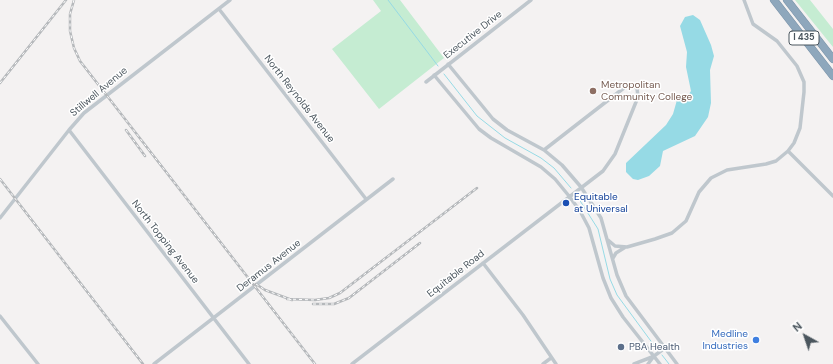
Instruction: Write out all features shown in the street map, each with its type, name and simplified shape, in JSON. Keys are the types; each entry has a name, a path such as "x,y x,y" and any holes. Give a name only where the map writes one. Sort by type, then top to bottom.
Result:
{"highway":[{"name":"I 435","path":"774,0 833,76"},
{"name":"I 435","path":"787,0 833,59"}],"street":[{"name":"Stillwell Avenue","path":"0,218 84,113 230,0"},
{"name":"Executive Drive","path":"426,82 531,0"},
{"path":"612,258 618,251 627,247 656,240 676,231 689,216 703,185 718,173 776,161 788,151 798,135 804,82 797,66 777,41 753,24 744,0"},
{"name":"North Reynolds Avenue","path":"219,9 366,199"},
{"path":"448,64 492,119 507,130 544,150 562,165 581,188 597,211 626,296 677,364"},
{"path":"434,75 479,129 491,138 541,167 555,179 569,196 589,228 603,278 611,298 660,364"},
{"name":"Equitable Road","path":"352,364 603,170 612,160 638,94 635,85 629,84 544,150"},
{"name":"North Topping Avenue","path":"69,130 249,364"},
{"path":"788,151 833,196"},
{"name":"Deramus Avenue","path":"154,364 366,199 393,180"},
{"path":"608,240 615,246 627,247"},
{"path":"483,263 523,315 556,364"},
{"path":"0,316 38,364"},
{"path":"648,364 654,356 664,348"},
{"path":"634,364 654,356"},
{"path":"543,364 551,358"}],"green space":[{"path":"373,0 400,0 444,58 379,109 332,49 381,11"},
{"path":"795,0 810,0 833,29 833,47"}],"water":[{"path":"693,15 700,20 714,56 710,70 711,103 708,117 695,136 663,151 660,166 649,176 638,180 633,179 626,172 626,163 666,125 673,114 677,100 687,97 691,91 686,67 687,52 680,26 685,17"}],"waterway":[{"path":"388,0 438,66"},
{"path":"444,74 477,116 505,138 541,158 554,168 571,188"},
{"path":"577,196 598,229 610,279 617,295 656,348"},
{"path":"662,355 669,364"}],"railway":[{"path":"0,83 66,0"},
{"path":"74,0 70,14 70,31 74,48 80,61 315,364"},
{"path":"126,130 145,156"},
{"path":"0,179 143,364"},
{"path":"287,299 315,300 329,298 340,293 477,188"},
{"path":"313,304 334,304 349,298 420,243"},
{"path":"256,284 265,290 292,300"}],"place":[{"name":"Metropolitan Community College","path":"593,91"},
{"name":"Equitable at Universal","path":"566,203"},
{"name":"Medline Industries","path":"756,340"},
{"name":"PBA Health","path":"621,347"}]}
